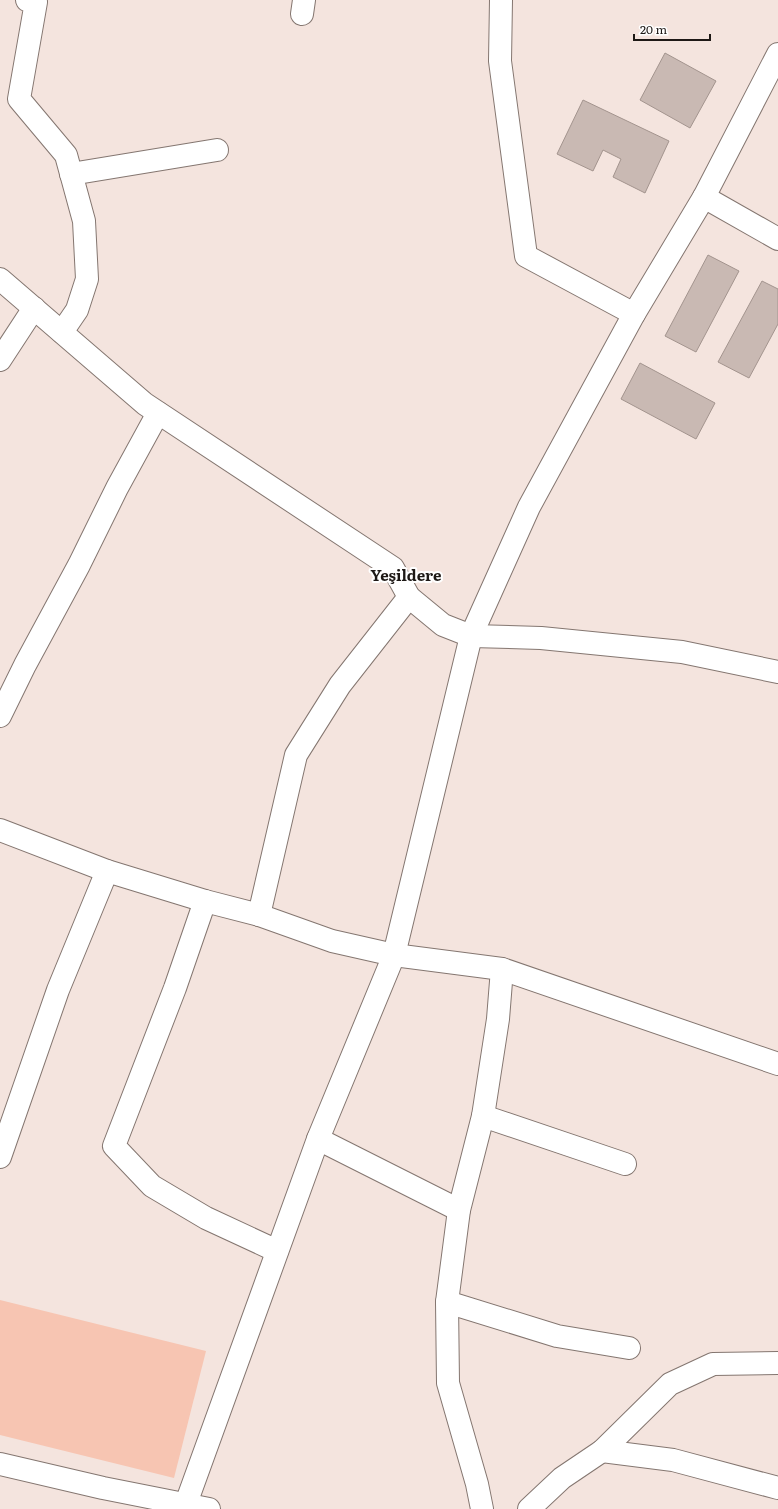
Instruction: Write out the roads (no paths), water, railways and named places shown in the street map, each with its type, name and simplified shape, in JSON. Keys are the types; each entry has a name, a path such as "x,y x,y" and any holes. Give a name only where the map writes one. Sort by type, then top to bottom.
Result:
{"street":[{"path":"27,0 36,2 19,99 66,155 84,221 87,279 77,310 62,332"},
{"path":"501,0 500,61 526,256 634,314"},
{"path":"185,1507 318,1139 394,954 471,636 529,507 634,314 704,196 778,54"},
{"path":"71,174 217,150"},
{"path":"704,196 778,239"},
{"path":"0,279 145,404 393,568 409,597 443,625 471,636 541,638 682,652 778,672"},
{"path":"0,360 34,308"},
{"path":"0,716 25,665 79,565 117,488 158,413"},
{"path":"259,915 296,755 340,685 409,597"},
{"path":"0,830 107,871 206,901 259,915 332,941 394,954 502,969 778,1064"},
{"path":"0,1157 58,990 107,871"},
{"path":"206,901 175,988 114,1146 152,1186 206,1218 277,1251"},
{"path":"482,1509 477,1484 448,1383 447,1302 460,1210 483,1116 498,1019 502,969"},
{"path":"483,1116 625,1164"},
{"path":"318,1139 460,1210"},
{"path":"447,1302 557,1336 629,1348"},
{"path":"529,1509 562,1478 602,1451 670,1384 713,1364 778,1363"},
{"path":"602,1451 673,1460 778,1488"},
{"path":"0,1464 185,1507 209,1509"}],"district":[{"name":"Yeşildere","path":"406,576"}]}
